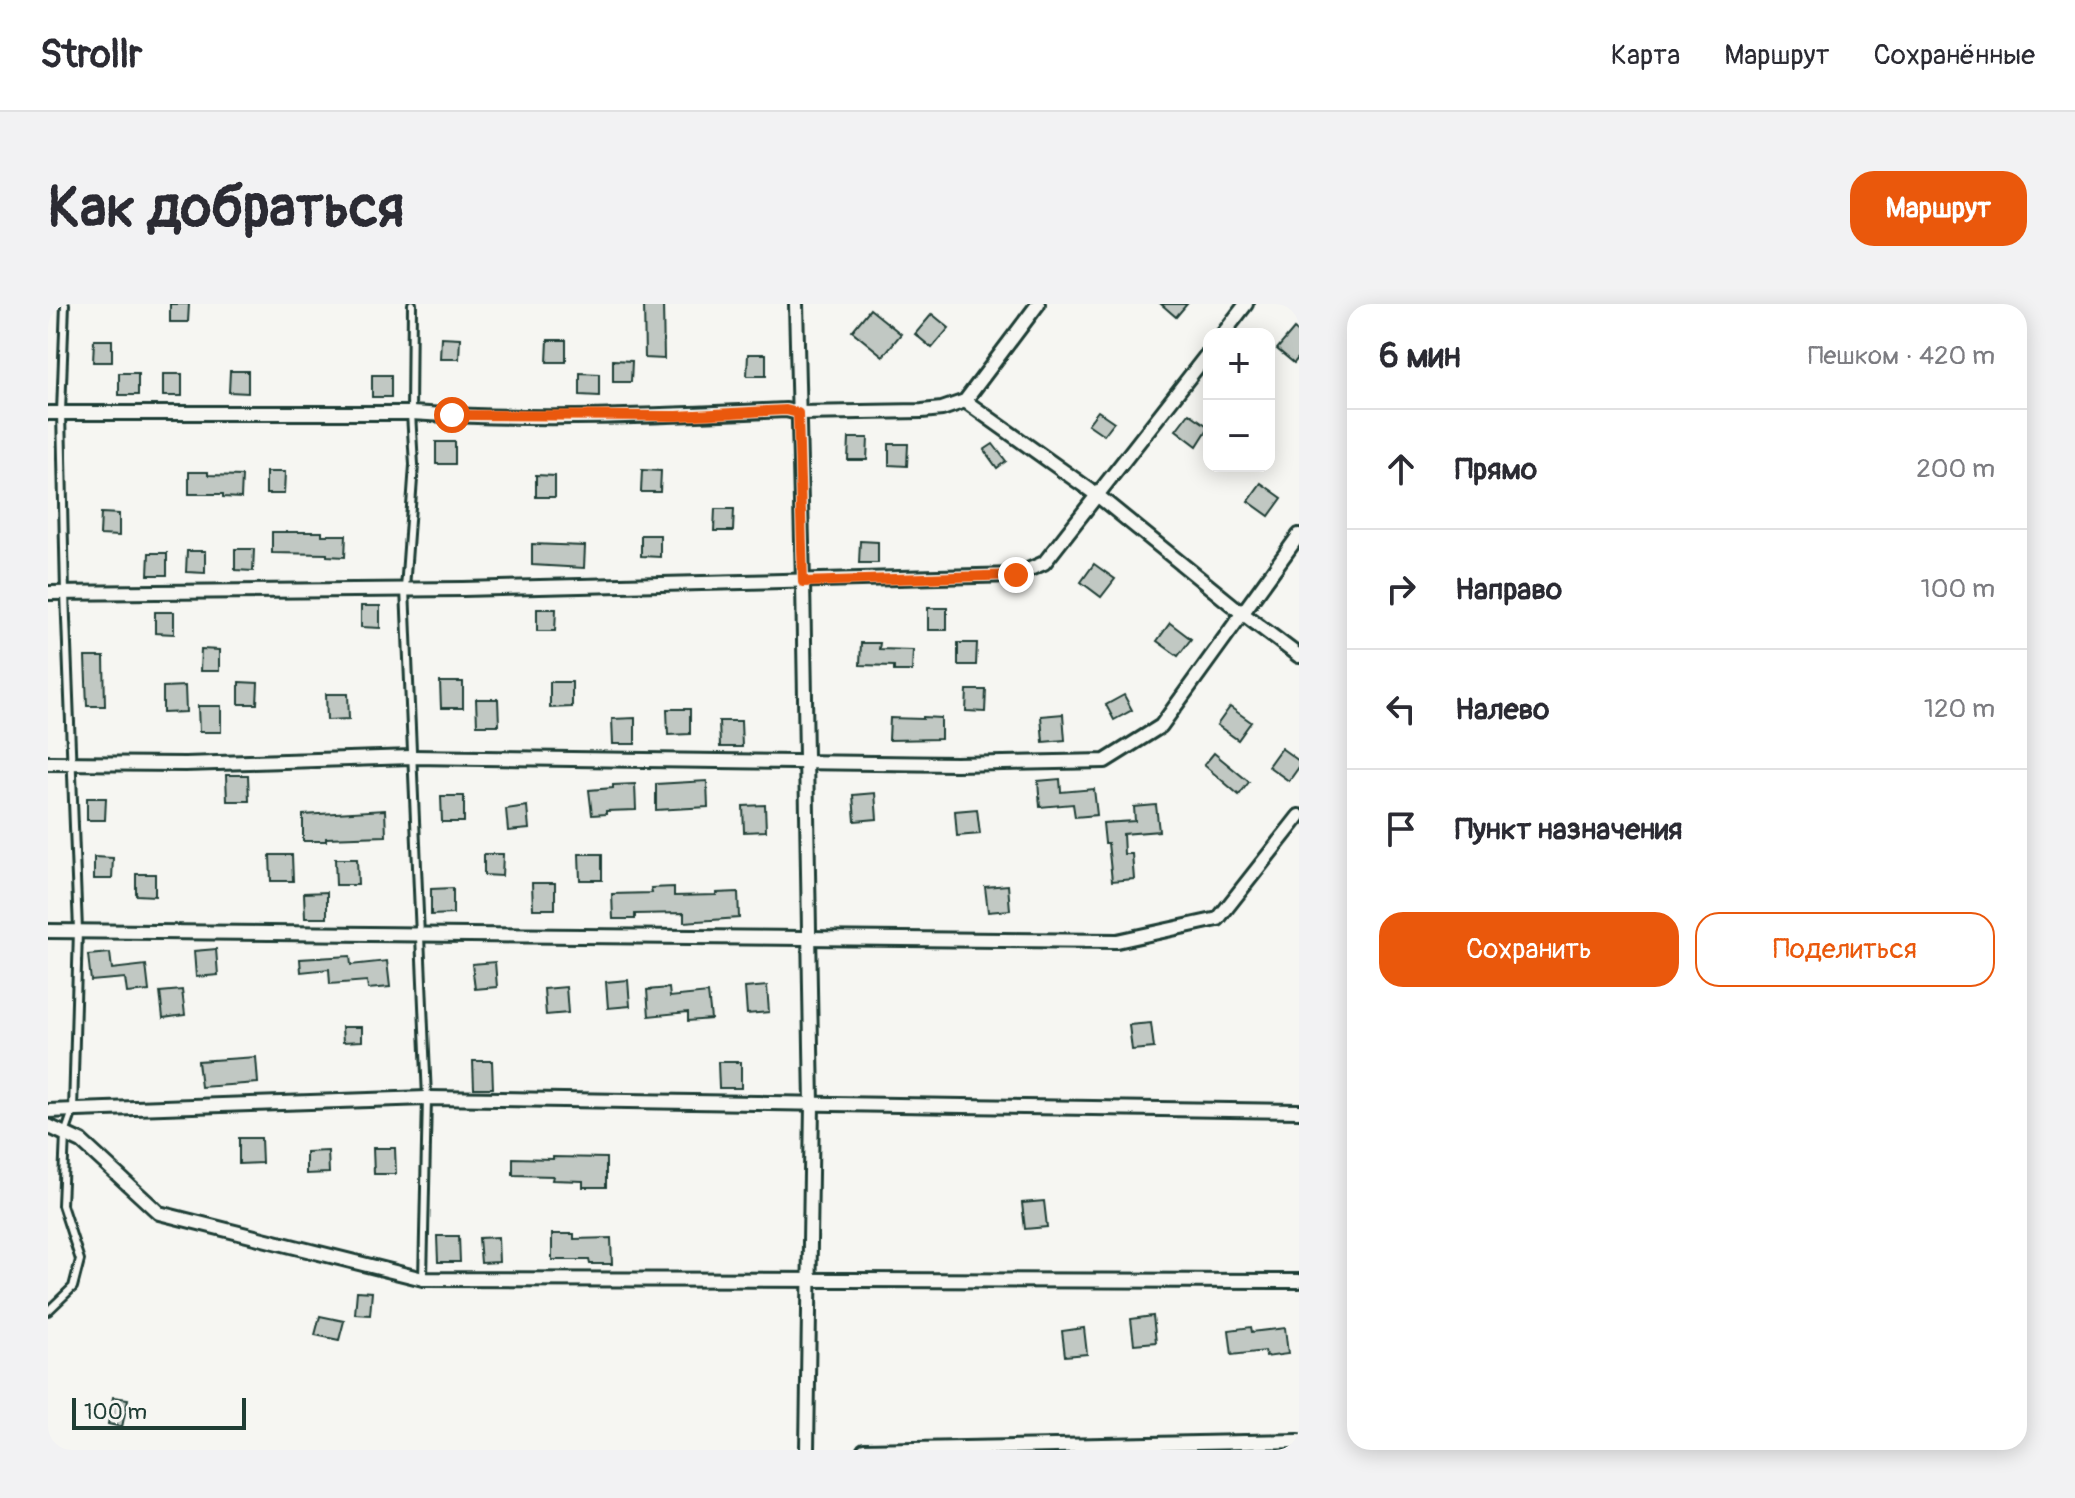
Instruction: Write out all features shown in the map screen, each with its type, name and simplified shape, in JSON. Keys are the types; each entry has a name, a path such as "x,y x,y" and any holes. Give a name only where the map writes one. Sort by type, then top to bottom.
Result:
{"street":[{"path":"796,304 812,1104 807,1450"},
{"path":"55,413 411,413 566,417 942,409 965,401 1038,304"},
{"path":"1228,328 1246,304"},
{"path":"48,593 803,582 1016,575 1044,563 1203,360"},
{"path":"965,401 1097,495 1299,656"},
{"path":"48,763 185,764 412,757 956,764 1105,761 1161,726 1299,535"},
{"path":"48,931 1117,941 1218,919 1299,816"},
{"path":"48,1111 427,1098 1299,1111"},
{"path":"48,1126 82,1142 159,1213 423,1279 1299,1281"},
{"path":"864,1450 1299,1441"}],"lane":[{"path":"48,1311 73,1287 80,1260 62,1205 65,1134 73,1111 78,930 55,413 65,304"},
{"path":"412,304 414,465 405,589 427,1098 423,1279"}],"building":[{"path":"170,304 189,304 188,322 170,322"},
{"path":"644,304 663,304 664,359 645,358"},
{"path":"1161,304 1187,304 1176,317"},
{"path":"870,309 901,334 883,356 852,331"},
{"path":"932,314 949,328 932,348 915,334"},
{"path":"1294,329 1299,333 1299,357 1294,363 1277,349"},
{"path":"441,337 460,338 459,359 440,359"},
{"path":"94,340 112,340 112,362 93,362"},
{"path":"548,340 566,340 566,362 547,362"},
{"path":"748,354 766,354 766,376 747,376"},
{"path":"613,360 632,361 631,382 613,382"},
{"path":"230,371 248,371 248,393 229,392"},
{"path":"119,373 138,373 138,395 119,395"},
{"path":"580,373 599,374 599,396 580,395"},
{"path":"163,374 182,374 182,396 163,396"},
{"path":"372,375 391,375 391,397 372,397"},
{"path":"1098,411 1114,422 1104,435 1088,424"},
{"path":"1189,413 1203,423 1203,436 1197,446 1176,430"},
{"path":"849,438 868,438 867,460 848,460"},
{"path":"436,442 455,442 455,464 436,464"},
{"path":"889,444 908,444 907,466 889,465"},
{"path":"993,444 1006,461 997,468 984,450"},
{"path":"642,470 661,471 660,492 641,492"},
{"path":"189,472 242,476 241,498 223,497 223,494 189,494"},
{"path":"266,472 285,472 284,494 266,494"},
{"path":"536,475 555,476 555,497 536,497"},
{"path":"1261,483 1282,498 1269,516 1248,501"},
{"path":"715,509 734,509 733,531 714,531"},
{"path":"101,513 119,514 119,536 100,535"},
{"path":"272,532 346,535 345,557 272,553"},
{"path":"641,535 660,535 660,557 641,556"},
{"path":"860,541 878,542 878,563 859,563"},
{"path":"532,544 585,546 584,568 532,565"},
{"path":"235,549 254,549 253,571 235,570"},
{"path":"187,551 205,551 205,573 186,572"},
{"path":"149,553 167,553 167,575 148,575"},
{"path":"1094,564 1115,579 1101,597 1081,582"},
{"path":"361,606 380,606 380,628 361,627"},
{"path":"928,608 947,608 947,630 928,630"},
{"path":"537,609 556,609 555,631 537,631"},
{"path":"155,612 174,612 174,634 155,633"},
{"path":"1170,623 1191,639 1178,656 1157,641"},
{"path":"861,643 880,643 879,649 913,650 912,671 894,671 894,666 860,665"},
{"path":"958,643 977,643 976,665 958,665"},
{"path":"201,649 219,650 219,671 200,671"},
{"path":"85,657 104,657 105,706 87,706"},
{"path":"239,682 258,683 257,704 239,704"},
{"path":"440,682 463,682 463,708 441,708"},
{"path":"550,682 572,682 572,707 550,708"},
{"path":"185,686 186,712 163,713 163,687"},
{"path":"967,690 986,690 985,712 966,711"},
{"path":"326,694 348,694 349,719 327,720"},
{"path":"1124,695 1132,710 1114,720 1106,705"},
{"path":"476,699 498,699 499,725 477,725"},
{"path":"198,706 221,706 221,732 199,732"},
{"path":"1230,707 1251,722 1238,740 1217,725"},
{"path":"667,709 690,709 690,734 668,735"},
{"path":"1063,714 1065,740 1043,742 1041,716"},
{"path":"635,718 635,744 613,744 612,719"},
{"path":"890,718 941,718 941,739 889,740"},
{"path":"719,721 741,721 742,747 720,747"},
{"path":"1281,748 1299,761 1299,767 1289,781 1268,766"},
{"path":"1214,753 1249,782 1239,795 1204,765"},
{"path":"226,775 248,775 249,801 227,801"},
{"path":"1060,779 1061,792 1094,789 1097,815 1075,817 1073,804 1040,807 1038,781"},
{"path":"707,781 708,807 656,810 656,784"},
{"path":"635,784 636,810 592,815 589,790"},
{"path":"875,793 877,819 855,821 853,795"},
{"path":"441,796 464,796 464,822 442,822"},
{"path":"87,798 106,798 105,820 87,820"},
{"path":"765,805 766,831 744,832 743,806"},
{"path":"1156,805 1159,831 1123,834 1124,854 1132,854 1134,879 1112,881 1103,823 1135,821 1134,807"},
{"path":"527,806 529,829 508,831 506,809"},
{"path":"977,809 980,834 957,836 955,811"},
{"path":"385,810 386,836 303,841 303,815"},
{"path":"484,854 503,854 502,876 484,875"},
{"path":"579,854 602,854 602,880 580,880"},
{"path":"270,855 292,855 293,881 271,881"},
{"path":"94,857 113,858 112,879 94,879"},
{"path":"335,859 357,859 358,885 336,885"},
{"path":"136,874 155,874 155,896 136,895"},
{"path":"532,883 555,883 555,909 533,909"},
{"path":"1008,885 1010,910 988,912 985,887"},
{"path":"674,887 674,896 738,892 739,918 684,922 684,913 635,914 635,919 613,919 612,894 652,893 651,888"},
{"path":"453,888 453,914 431,915 431,889"},
{"path":"327,892 327,918 305,918 304,893"},
{"path":"216,949 218,975 196,977 194,951"},
{"path":"110,953 112,969 146,965 149,991 127,993 125,978 91,981 88,955"},
{"path":"350,956 351,965 387,961 390,987 368,989 367,981 330,984 329,969 301,972 300,959"},
{"path":"495,962 497,987 475,989 472,964"},
{"path":"628,980 630,1006 608,1008 606,982"},
{"path":"767,986 769,1012 747,1014 745,988"},
{"path":"566,987 568,1013 546,1015 544,989"},
{"path":"669,988 670,997 708,993 711,1019 688,1021 688,1012 649,1016 647,990"},
{"path":"182,990 185,1015 163,1018 160,992"},
{"path":"1151,1023 1154,1048 1132,1050 1129,1025"},
{"path":"342,1027 362,1027 362,1041 343,1042"},
{"path":"256,1057 258,1083 201,1087 198,1061"},
{"path":"473,1061 492,1061 493,1088 474,1088"},
{"path":"718,1062 741,1062 741,1088 719,1088"},
{"path":"239,1138 261,1138 262,1163 239,1164"},
{"path":"373,1148 395,1148 396,1174 374,1174"},
{"path":"328,1151 329,1173 306,1174 306,1152"},
{"path":"513,1158 606,1158 606,1187 583,1187 583,1181 552,1180 553,1176 513,1175"},
{"path":"1044,1201 1047,1227 1025,1229 1022,1203"},
{"path":"552,1234 574,1234 574,1239 611,1238 612,1264 590,1264 589,1260 552,1260"},
{"path":"437,1236 459,1236 460,1262 438,1262"},
{"path":"498,1237 499,1262 481,1263 479,1238"},
{"path":"357,1291 372,1292 370,1315 355,1314"},
{"path":"320,1316 344,1321 339,1340 315,1335"},
{"path":"1153,1316 1156,1342 1134,1344 1131,1319"},
{"path":"1251,1327 1252,1332 1285,1328 1288,1354 1266,1357 1265,1351 1232,1355 1229,1330"},
{"path":"1084,1328 1087,1354 1065,1356 1062,1331"},
{"path":"113,1397 128,1399 122,1427 108,1424"}],"route":[{"path":"452,415 677,416 786,410 798,413 803,582 1016,575"}]}
